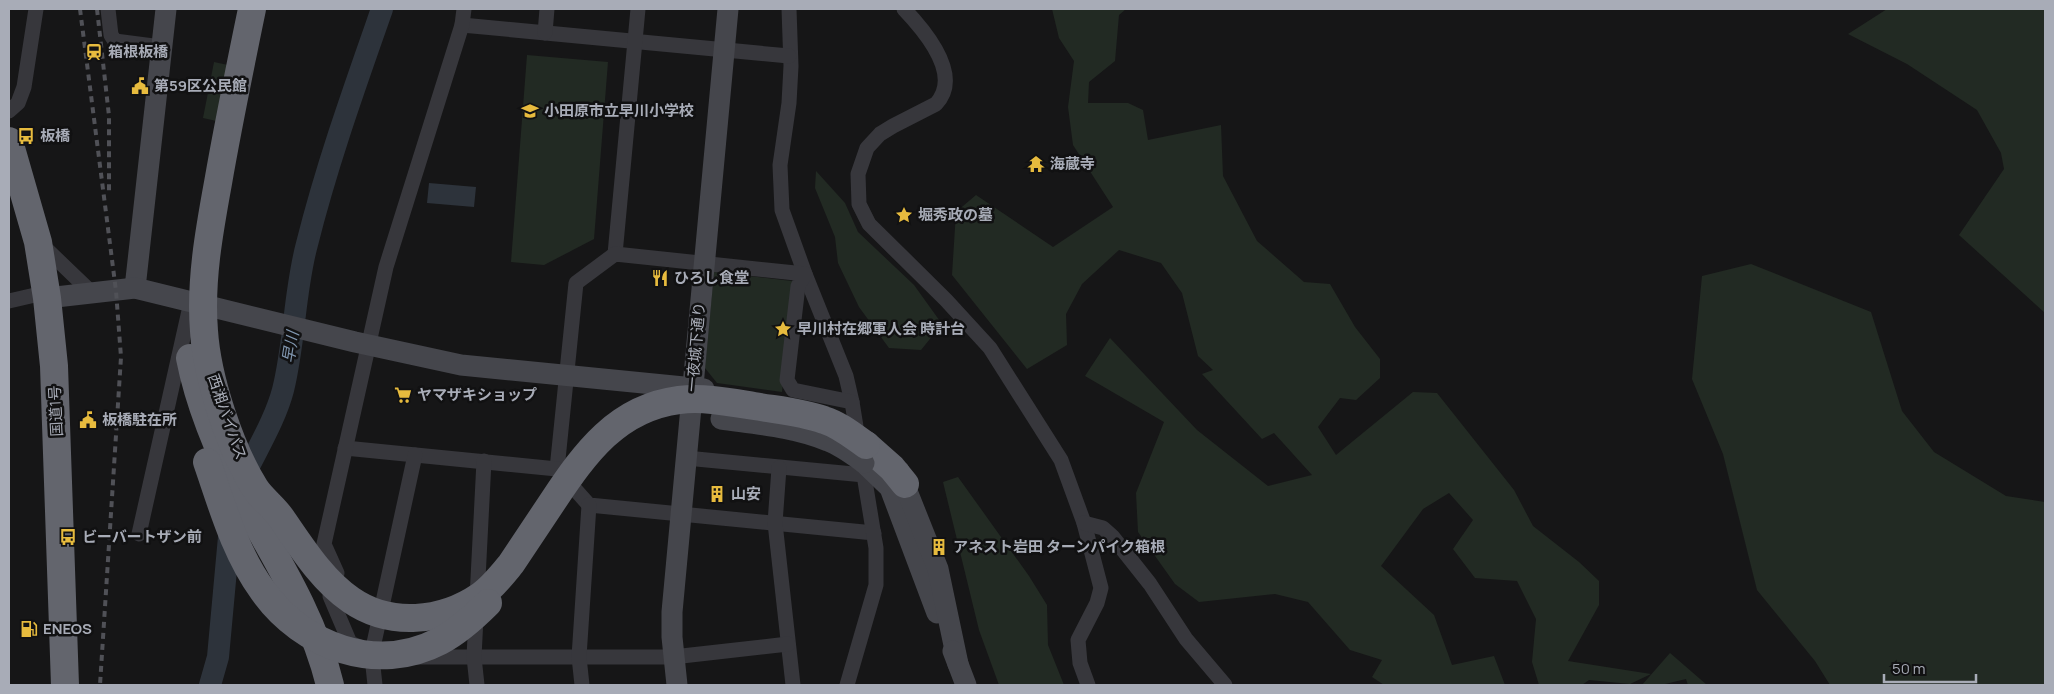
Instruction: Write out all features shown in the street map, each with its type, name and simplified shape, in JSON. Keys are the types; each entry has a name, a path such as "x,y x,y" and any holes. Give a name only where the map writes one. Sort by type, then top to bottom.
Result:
{"highway":[{"name":"西湘バイパス","path":"232,9 212,111 192,233 187,299 190,358 200,400 216,443 244,501 302,607 322,656 330,685"},
{"name":"西湘バイパス","path":"252,9 229,116 210,228 203,311 207,358 217,398 237,450 255,489 317,601 334,639 348,685"},
{"name":"国道1号","path":"11,153 38,242 47,298 54,366 65,685"},
{"path":"190,358 187,372 188,391 194,423 222,507 253,576 262,590 282,613 306,633 333,647 368,655 387,656 413,652 439,642 471,619 511,579 539,540 590,461 621,431 643,419 669,410 716,407 815,425 841,436 865,453"},
{"path":"255,489 278,513 321,572 342,593 353,601 376,612 400,617 421,618 457,609 488,590 511,564 591,448 624,420 652,407 678,400 714,399 825,420 842,428 882,472 898,486"}],"street":[{"path":"9,111 18,103 24,87 36,9"},
{"path":"108,9 111,35 115,41 161,47"},
{"path":"135,288 166,9"},
{"path":"464,9 462,25 361,344 345,448 324,544 338,572 330,596 350,643 372,655 474,657 673,656 788,644"},
{"path":"545,33 547,9"},
{"path":"614,254 638,9"},
{"name":"一夜城下通り","path":"677,685 673,656 672,612 728,9"},
{"path":"789,9 789,103 780,165 782,210 805,274 846,376 865,453 876,548 876,585 847,685"},
{"path":"904,9 917,23 941,59 946,81 944,90 936,104 886,130 867,148 858,174 857,193 859,204 869,224 980,336 995,354 1062,460 1084,523 1102,588 1097,603 1078,640 1080,662 1088,685"},
{"path":"462,25 790,56"},
{"path":"38,242 93,294"},
{"path":"557,469 576,283 614,254 805,274"},
{"path":"805,274 798,286 787,380 793,390 852,402"},
{"path":"9,301 35,295 47,298 135,288 361,344 461,365 723,390 798,402 851,419 865,453"},
{"path":"139,534 200,304"},
{"path":"690,417 721,419 789,430 865,453"},
{"path":"345,448 557,469 589,505 874,533"},
{"path":"686,458 779,468 865,453"},
{"path":"375,685 372,655 415,455"},
{"path":"477,685 474,657 484,461"},
{"path":"779,468 775,523 793,685"},
{"path":"898,486 938,569 958,664 966,685"},
{"path":"582,685 579,657 589,505"},
{"path":"1084,523 1098,525 1112,536 1150,584 1186,639 1226,685"}],"shaded area":[{"path":"1052,9 1126,9 1119,15 1115,61 1089,82 1088,103 1128,103 1143,110 1148,140 1221,125 1223,176 1257,241 1304,282 1330,284 1355,327 1380,359 1380,378 1356,400 1340,398 1318,427 1336,455 1413,392 1437,393 1514,490 1533,526 1579,562 1599,581 1599,605 1568,661 1651,674 1630,684 1589,680 1582,685 1539,685 1532,662 1536,619 1517,581 1475,578 1453,549 1473,520 1449,493 1423,509 1381,566 1434,615 1452,665 1494,656 1505,685 1384,685 1372,677 1382,660 1350,650 1308,602 1275,594 1199,602 1175,584 1138,532 1136,493 1164,422 1085,376 1110,338 1197,430 1268,486 1312,475 1274,433 1262,439 1202,374 1213,370 1198,356 1182,293 1161,263 1119,250 1082,284 1066,314 1067,345 1027,369 952,275 956,212 976,195 1053,247 1113,207 1073,145 1068,107 1074,61 1059,38"},
{"path":"1887,9 2045,9 2045,313 1959,235 2004,169 2001,153 1977,110 1907,64 1848,34"},
{"path":"527,55 608,62 594,239 544,265 511,262"},
{"path":"214,62 247,69 234,125 203,118"},
{"path":"816,171 845,203 858,232 914,285 942,324 921,350 889,348 859,307 838,263 835,237 815,188"},
{"path":"429,183 476,187 474,207 427,203"},
{"path":"1751,264 1871,312 1902,411 1934,452 2006,496 2045,502 2045,685 1830,685 1815,661 1757,590 1723,454 1692,379 1702,276"},
{"path":"714,272 792,281 782,392 717,383 705,368"},
{"path":"958,477 1029,576 1047,605 1048,645 1064,685 999,685 979,630 943,482"},
{"path":"1670,653 1707,685 1688,685 1686,679 1661,685 1642,685"}],"waterway":[{"name":"早川","path":"241,483 270,425 283,390 290,354 299,280 307,244 332,155 382,9"},
{"name":"早川","path":"210,685 218,657 230,526"}],"railway":[{"path":"80,9 116,291 121,357 100,685"},
{"path":"97,9 109,116 109,191"}],"place":[{"name":"箱根板橋","path":"94,52"},
{"name":"第59区公民館","path":"140,86"},
{"name":"小田原市立早川小学校","path":"530,111"},
{"name":"板橋","path":"26,136"},
{"name":"海蔵寺","path":"1036,164"},
{"name":"堀秀政の墓","path":"904,215"},
{"name":"ひろし食堂","path":"660,278"},
{"name":"早川村在郷軍人会 時計台","path":"783,329"},
{"name":"ヤマザキショップ","path":"403,395"},
{"name":"板橋駐在所","path":"88,420"},
{"name":"山安","path":"717,494"},
{"name":"ビーバートザン前","path":"68,537"},
{"name":"アネスト岩田 ターンパイク箱根","path":"939,547"},
{"name":"ENEOS","path":"29,629"}]}
